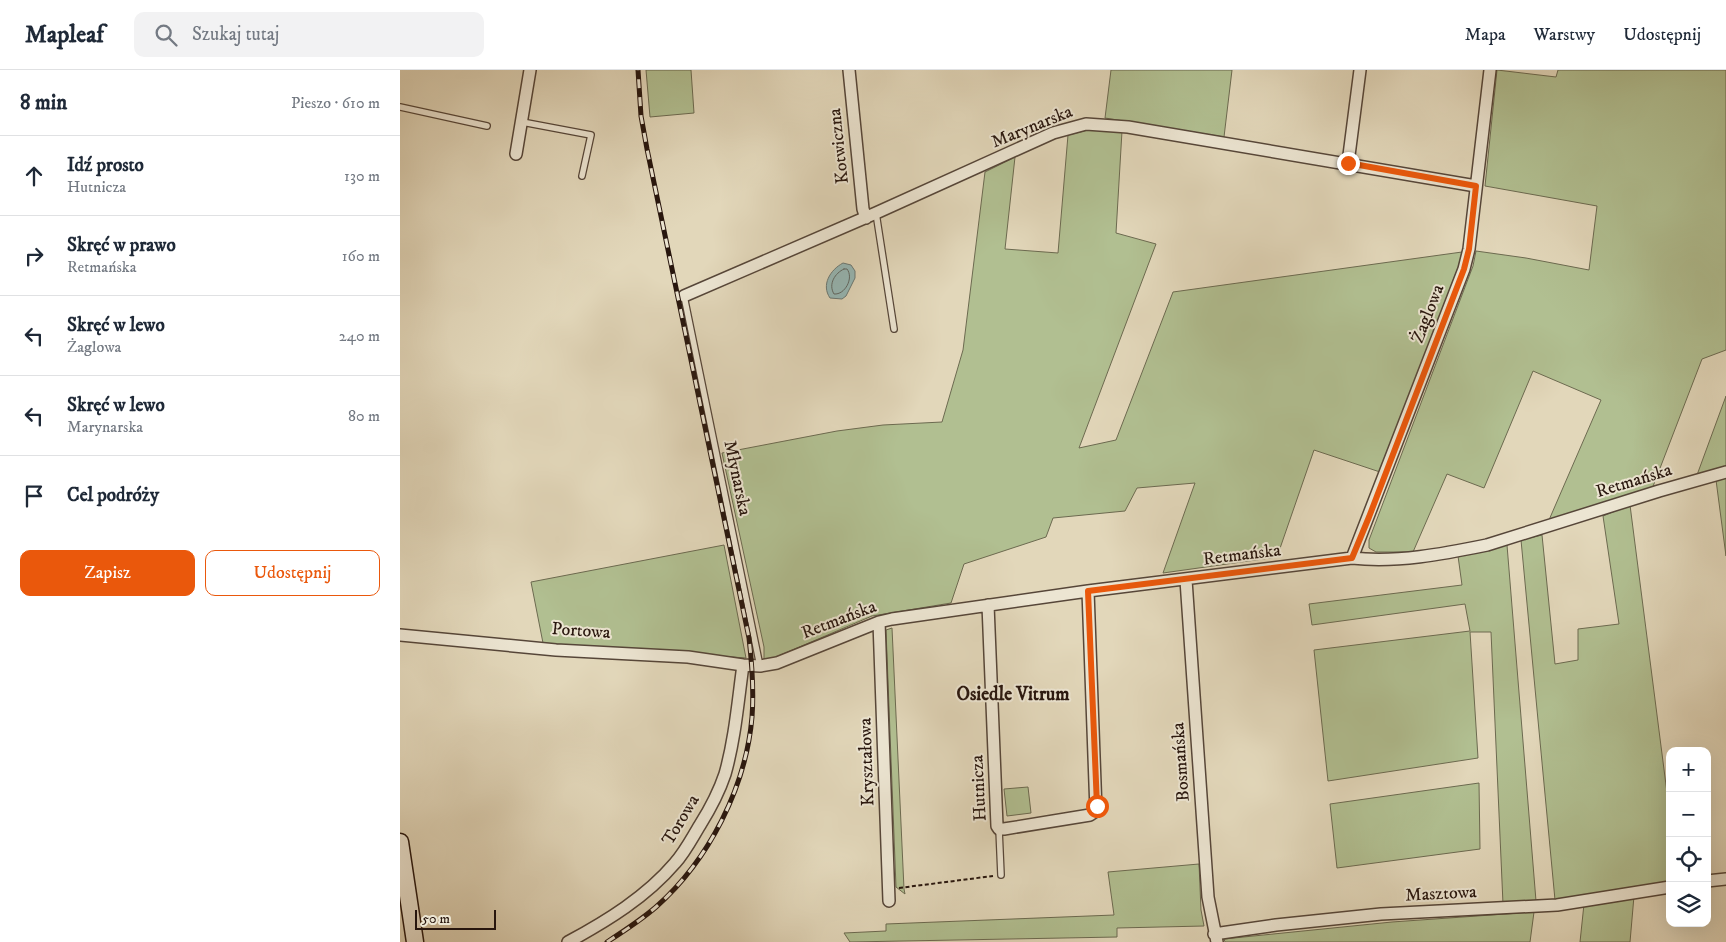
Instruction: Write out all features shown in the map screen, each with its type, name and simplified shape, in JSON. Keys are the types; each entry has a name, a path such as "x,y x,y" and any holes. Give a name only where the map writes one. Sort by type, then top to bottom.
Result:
{"street":[{"path":"516,154 530,70"},
{"name":"Kotwiczna","path":"849,70 863,209 871,215"},
{"path":"1348,163 1360,70"},
{"name":"Żaglowa","path":"1352,558 1464,269 1469,249 1490,70"},
{"name":"Marynarska","path":"684,296 1054,134 1086,124 1128,127 1476,186"},
{"name":"Retmańska","path":"760,666 777,663 879,622 892,619 1088,591 1352,558 1368,560 1404,559 1487,545 1726,472"},
{"name":"Bosmańska","path":"1186,580 1208,897 1215,938"},
{"name":"Hutnicza","path":"988,605 997,826 999,829 1090,816 1096,811 1088,591"},
{"name":"Kryształowa","path":"879,622 889,901"},
{"name":"Portowa","path":"400,635 556,650 688,658 760,666"},
{"name":"Torowa","path":"568,942 630,905 660,878 685,850 706,815 724,776 730,755 743,665"},
{"path":"400,842 415,942"},
{"path":"1711,881 1726,879"},
{"name":"Masztowa","path":"1215,938 1276,925 1373,915 1557,905 1666,888"}],"lane":[{"path":"400,107 487,126"},
{"path":"522,122 591,135 582,176"},
{"path":"871,215 894,329"},
{"name":"Młynarska","path":"684,296 760,666"},
{"path":"999,829 1001,875"}],"path":[{"path":"889,888 951,881 958,882 1001,875"}],"green space":[{"path":"646,70 691,70 694,113 650,117"},
{"path":"1111,70 1232,70 1224,137 1105,118"},
{"path":"1497,70 1556,77 1558,70 1726,70 1726,350 1702,359 1652,489 1549,520 1601,400 1533,371 1484,488 1447,474 1413,552 1376,552 1369,548 1369,540 1473,266 1476,251 1589,270 1597,206 1485,186"},
{"path":"1088,130 1122,131 1116,233 1156,244 1079,448 1116,440 1173,292 1462,252 1459,265 1380,472 1314,450 1277,557 1163,573 1195,483 1137,488 1125,511 1053,518 1046,537 964,564 951,603 872,616 776,657 764,660 764,647 722,453 837,431 883,425 942,422 963,350 985,172 1015,157 1005,249 1058,253 1068,135"},
{"path":"1726,396 1726,467 1697,475"},
{"path":"1726,477 1726,556 1716,480"},
{"path":"1630,505 1666,785 1666,883 1555,900 1521,540 1542,535 1555,664 1578,660 1578,629 1619,624 1603,516"},
{"path":"724,545 746,658 543,643 531,582"},
{"path":"1507,545 1536,901 1503,904 1491,632 1470,632 1478,758 1328,781 1314,650 1470,631 1465,604 1312,625 1309,604 1462,585 1458,556"},
{"path":"892,628 905,894 896,887 886,630"},
{"path":"1479,783 1480,849 1337,868 1330,804"},
{"path":"1028,787 1031,813 1007,816 1004,789"},
{"path":"1199,864 1201,910 1204,926 1117,928 1117,937 850,942 844,933 886,931 886,924 1114,915 1108,872"},
{"path":"1634,896 1630,942 1580,942 1584,904"},
{"path":"1534,912 1530,942 1225,942 1224,939 1392,922"}],"water":[{"path":"843,263 851,265 855,271 855,278 846,296 842,299 830,298 826,288 828,278"}],"railway":[{"path":"607,942 656,907 693,867 708,845 722,821 742,770 753,707 749,638 647,149 641,116 638,70"}],"district":[{"name":"Osiedle Vitrum","path":"1013,694"}],"route":[{"path":"1097,806 1088,591 1352,558 1369,517 1464,269 1469,249 1476,186 1348,163"}]}
